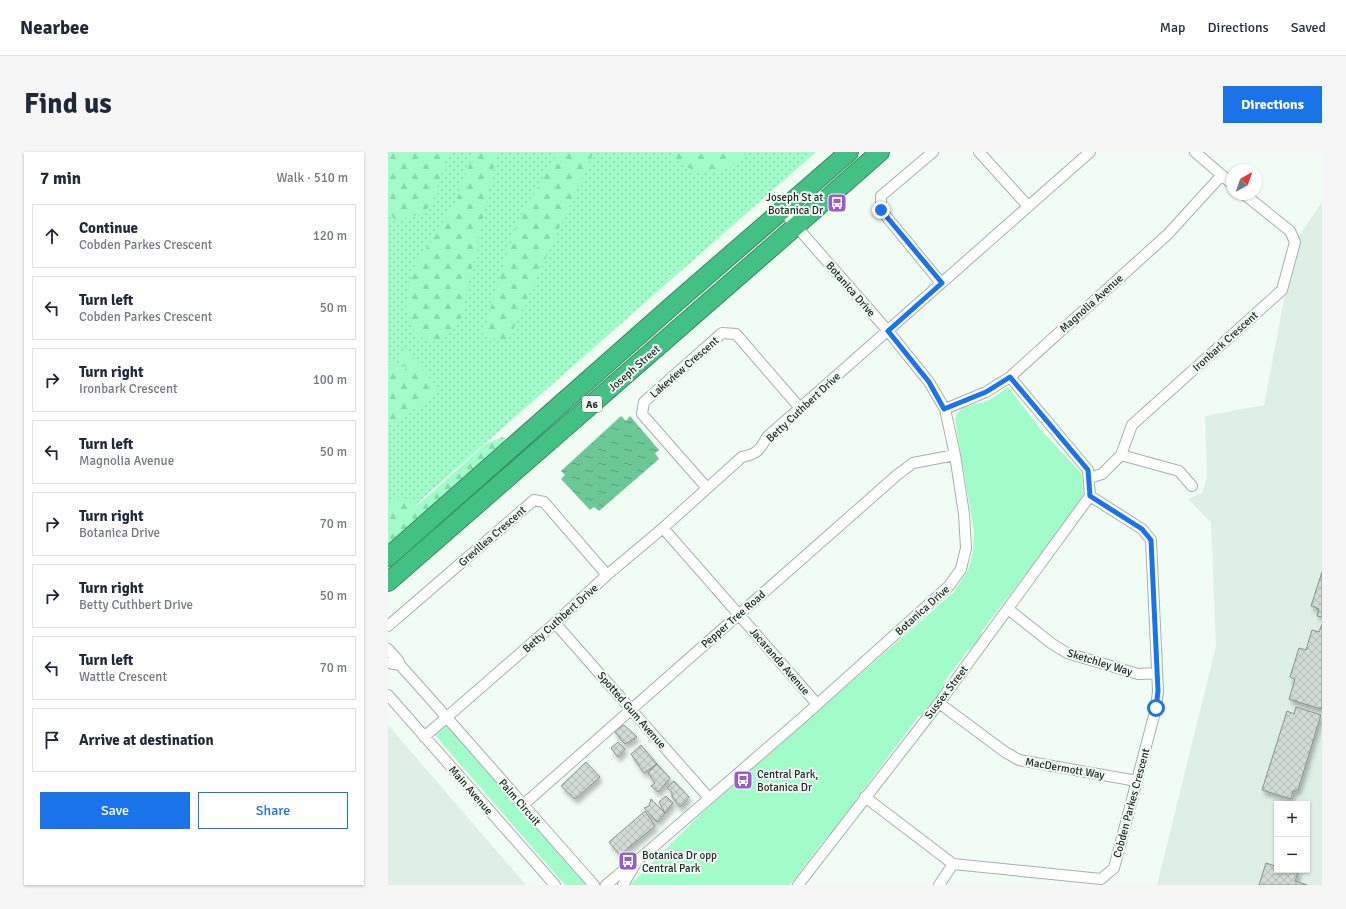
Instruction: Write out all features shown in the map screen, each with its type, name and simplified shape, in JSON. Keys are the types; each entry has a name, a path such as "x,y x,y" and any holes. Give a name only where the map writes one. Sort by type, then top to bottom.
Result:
{"highway":[{"name":"Joseph Street","path":"388,557 673,305 849,152"},
{"name":"Joseph Street","path":"388,582 880,152"}],"street":[{"path":"933,152 881,196 881,210 942,283"},
{"path":"979,152 1028,206"},
{"name":"Betty Cuthbert Drive","path":"424,737 742,457 753,455 760,449 767,437 1090,152"},
{"path":"1194,152 1226,180"},
{"name":"Magnolia Avenue","path":"944,409 986,392 1010,377 1168,234 1221,176"},
{"name":"Ironbark Crescent","path":"1088,478 1102,474 1121,455 1132,425 1282,290 1295,242 1290,231 1251,200"},
{"name":"Botanica Drive","path":"606,885 637,861 817,704 949,586 961,568 966,548 964,514 955,455 944,409 929,382 888,331 782,210"},
{"name":"Lakeview Crescent","path":"708,488 642,414 644,402 722,333 736,334 800,408"},
{"path":"1010,377 1088,470 1090,496"},
{"name":"Pepper Tree Road","path":"522,805 897,475 913,463 955,455"},
{"path":"1121,455 1179,471 1192,486"},
{"name":"Sussex Street","path":"798,885 939,703 1090,496"},
{"name":"Cobden Parkes Crescent","path":"953,864 1101,879 1114,868 1156,708 1158,691 1151,540 1142,529 1090,496"},
{"name":"Grevillea Crescent","path":"388,626 534,500 544,502 607,575"},
{"name":"Jacaranda Avenue","path":"663,528 817,704"},
{"name":"Sketchley Way","path":"1008,609 1051,643 1067,653 1138,674 1158,674"},
{"name":"Spotted Gum Avenue","path":"555,623 709,798"},
{"path":"388,649 398,660 400,665 447,717"},
{"path":"388,663 400,665"},
{"name":"Main Avenue","path":"388,695 555,885"},
{"name":"MacDermott Way","path":"939,703 1005,752 1019,760 1137,781"},
{"name":"Palm Circuit","path":"447,717 522,805 594,885"},
{"path":"865,797 953,864 939,885"},
{"name":"Botanica Drive","path":"623,885 637,861"}],"shaded area":[{"path":"1322,202 1322,885 1157,885 1216,646 1211,522 1188,499 1202,493 1207,477 1205,416 1264,405 1295,242"},
{"path":"388,725 526,885 388,885"}],"green space":[{"path":"388,152 816,152 388,529"},
{"path":"388,152 451,152 446,159 433,201 424,213 396,220 388,213"},
{"path":"474,152 497,152 461,319 442,341 427,341 415,333 406,306 413,269 455,204"},
{"path":"558,152 594,152 508,340 482,336 516,226"},
{"path":"673,152 747,152 736,163 723,170 694,171 671,157"},
{"path":"404,348 438,388 430,399 388,426 388,360 402,372 408,370 398,359"},
{"path":"1008,387 1042,431 1082,474 1083,495 1077,507 982,631 981,638 974,648 969,649 944,682 944,687 922,715 918,717 858,797 857,803 821,844 790,885 630,885 703,812 954,592 968,570 973,552 974,531 955,420 960,411 964,408 989,400"},
{"path":"503,437 505,444 388,550 388,503 400,497 418,505 487,443"},
{"path":"447,725 588,885 565,885 435,735"}],"water":[{"path":"621,416 626,421 630,416 659,450 655,453 659,459 599,511 594,507 590,510 561,479 565,475 561,471"}],"building":[{"path":"1322,572 1322,617 1317,616 1319,609 1311,606"},
{"path":"1322,624 1321,709 1289,699 1295,679 1290,677 1299,648 1306,650 1312,630 1319,632"},
{"path":"1296,707 1321,715 1298,790 1293,791 1291,799 1262,790 1287,711 1294,714"},
{"path":"624,725 637,737 625,744 614,731"},
{"path":"618,742 625,749 618,757 611,748"},
{"path":"641,745 657,764 644,773 631,754"},
{"path":"586,762 600,777 575,799 561,786"},
{"path":"657,764 670,778 658,792 651,786 655,783 648,773"},
{"path":"674,781 689,797 680,807 672,797 672,792 667,788"},
{"path":"666,796 673,803 665,813 659,802"},
{"path":"651,799 665,813 657,822 644,808 649,806"},
{"path":"645,811 655,826 620,855 609,842"},
{"path":"1266,863 1274,866 1274,873 1298,873 1295,881 1307,885 1259,885"}],"place":[{"name":"Joseph St at Botanica Dr","path":"837,203"},
{"name":"Central Park, Botanica Dr","path":"743,780"},
{"name":"Botanica Dr opp Central Park","path":"628,861"}],"route":[{"path":"881,210 942,283 888,331 929,382 941,400 944,409 986,392 1010,377 1088,470 1090,496 1142,529 1151,540 1158,691 1156,708"}]}
